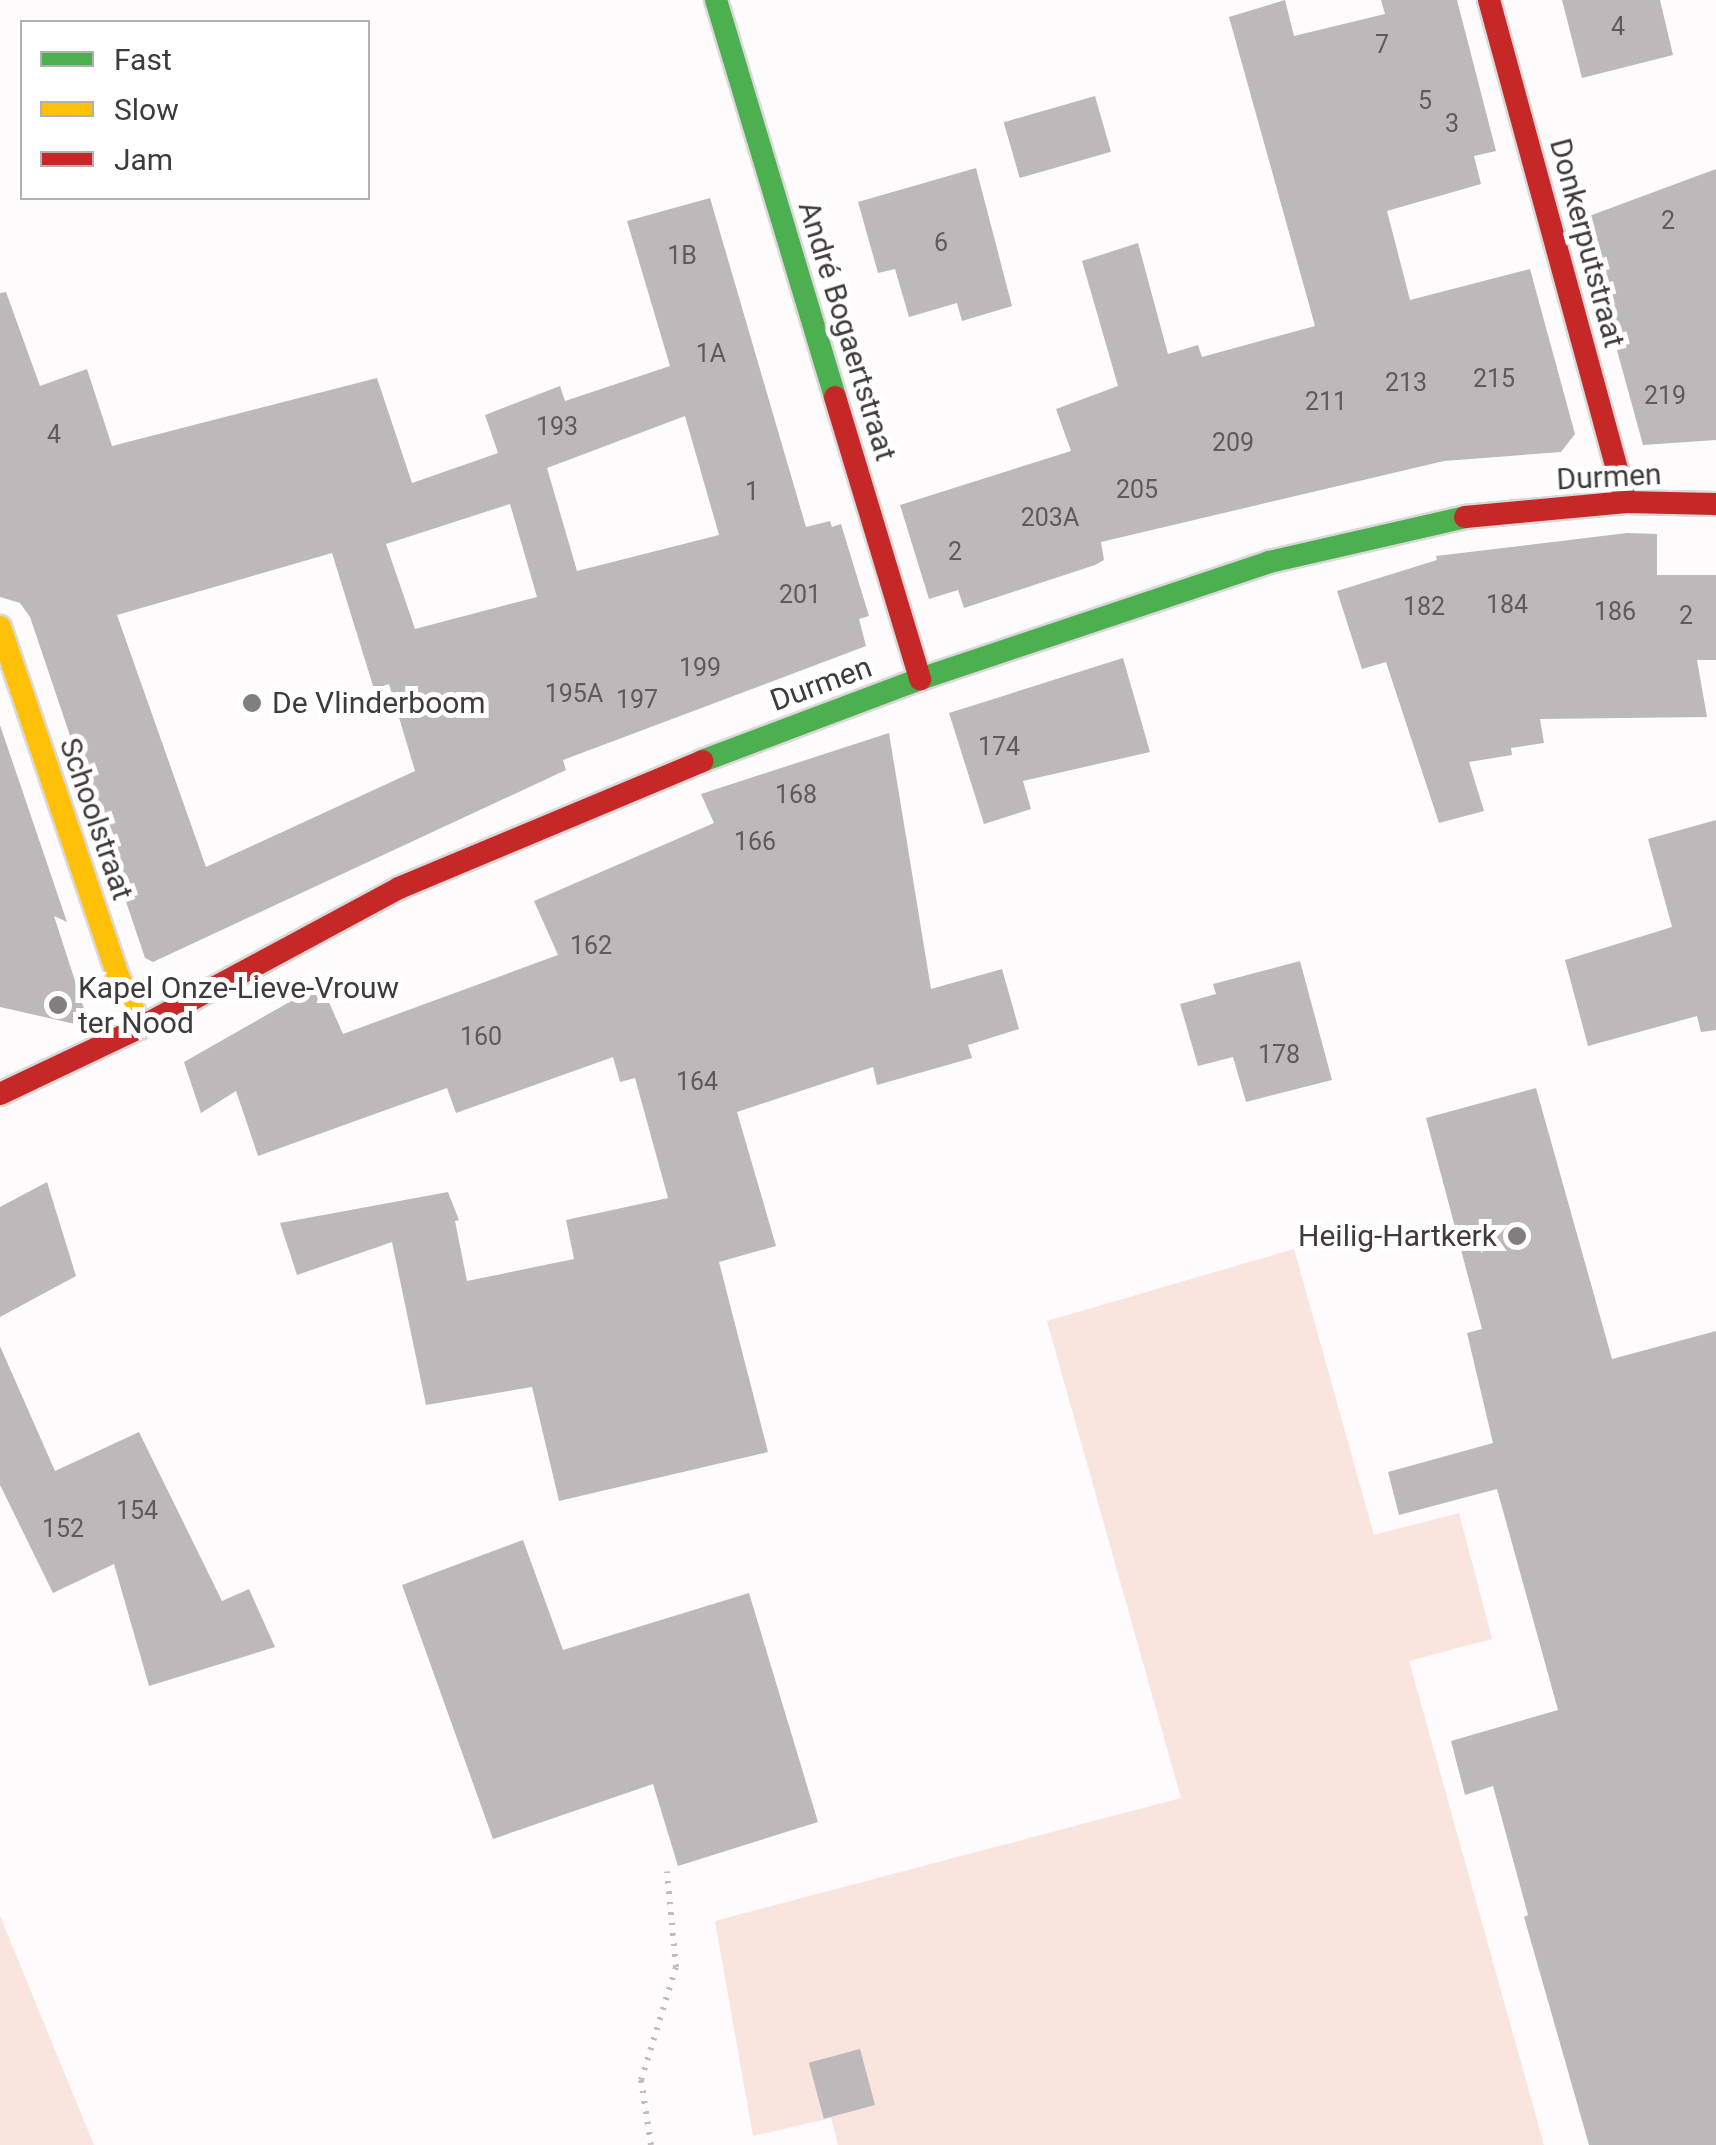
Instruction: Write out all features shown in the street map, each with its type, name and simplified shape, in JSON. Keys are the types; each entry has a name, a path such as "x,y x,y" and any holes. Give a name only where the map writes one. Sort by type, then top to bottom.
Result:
{"street":[{"name":"André Bogaertstraat","path":"716,0 920,680"},
{"name":"Donkerputstraat","path":"1490,0 1626,502"},
{"name":"Durmen","path":"0,1094 141,1027 399,888 652,779 920,680 1288,557 1438,520 1626,502 1716,504"},
{"name":"Schoolstraat","path":"0,627 118,976 141,1027"}],"path":[{"path":"652,2145 641,2080 676,1967 667,1871"}],"shaded area":[{"path":"1294,1249 1374,1535 1459,1513 1492,1639 1409,1661 1544,2145 838,2145 831,2118 753,2136 715,1921 1181,1798 1047,1321"},
{"path":"0,1916 94,2145 0,2145"}],"building":[{"path":"1285,0 1294,36 1385,14 1381,0 1457,0 1496,151 1474,156 1481,184 1387,211 1410,300 1530,269 1575,434 1561,452 1444,461 1101,542 1104,560 1095,565 964,608 958,590 929,599 900,505 1071,451 1056,409 1118,386 1082,261 1138,243 1168,354 1198,345 1202,357 1315,326 1229,17"},
{"path":"1562,0 1660,0 1673,55 1582,78"},
{"path":"1095,96 1111,152 1020,178 1004,122"},
{"path":"976,168 1012,306 962,321 957,303 909,317 895,269 878,273 858,202"},
{"path":"1716,169 1716,440 1643,445 1581,219"},
{"path":"710,198 806,527 830,521 832,527 841,524 869,616 859,619 866,646 563,760 566,770 153,962 145,958 30,617 20,603 0,597 0,293 6,292 40,386 87,369 112,446 377,378 412,483 498,453 485,415 560,386 565,401 670,366 627,221","holes":["685,416 719,535 577,571 547,468","510,504 537,597 415,629 386,544","332,553 374,689 389,684 415,771 206,867 117,615"]},
{"path":"1627,533 1657,534 1657,575 1716,575 1716,660 1697,660 1707,717 1540,719 1544,743 1511,748 1512,755 1469,762 1484,811 1439,823 1386,662 1362,669 1337,591 1437,560 1436,556"},
{"path":"1123,658 1150,752 1023,781 1031,809 984,824 949,713"},
{"path":"0,725 67,922 54,916 87,1018 75,1024 0,1007"},
{"path":"889,733 931,989 1002,969 1019,1029 968,1045 972,1058 877,1085 873,1067 737,1112 776,1246 719,1262 768,1452 559,1501 532,1387 426,1405 392,1242 297,1275 280,1223 448,1192 459,1220 455,1221 467,1281 574,1259 566,1220 668,1198 635,1078 620,1082 613,1057 456,1113 447,1088 258,1156 236,1091 201,1113 184,1062 321,984 343,1034 558,955 534,901 714,823 701,794"},
{"path":"1716,820 1716,1030 1701,1032 1697,1016 1588,1046 1565,960 1672,927 1648,839"},
{"path":"1300,961 1332,1080 1246,1102 1233,1057 1198,1066 1180,1004 1216,994 1213,984"},
{"path":"1536,1088 1612,1359 1716,1331 1716,2145 1589,2145 1524,1917 1528,1915 1493,1786 1465,1795 1451,1741 1558,1710 1497,1489 1399,1515 1388,1472 1493,1443 1467,1333 1482,1329 1426,1118"},
{"path":"47,1182 76,1276 0,1317 0,1207"},
{"path":"0,1346 55,1471 139,1432 222,1601 249,1589 275,1647 149,1686 114,1564 53,1593 0,1485"},
{"path":"523,1540 563,1650 749,1593 818,1822 678,1866 653,1784 493,1839 402,1585"},
{"path":"860,2049 875,2105 824,2119 809,2063"}],"traffic: fast":[{"path":"716,0 835,397"},
{"path":"702,761 920,679 1269,562 1465,517"}],"traffic: slow":[{"path":"0,627 118,976 141,1027"}],"traffic: jam":[{"path":"1489,0 1626,502"},
{"path":"835,397 920,679"},
{"path":"1465,517 1626,502 1716,504"},
{"path":"0,1094 141,1027 399,888 702,761"}],"place":[{"name":"De Vlinderboom","path":"252,703"},
{"name":"Kapel Onze-Lieve-Vrouw ter Nood","path":"58,1005"},
{"name":"Heilig-Hartkerk","path":"1517,1236"}]}
